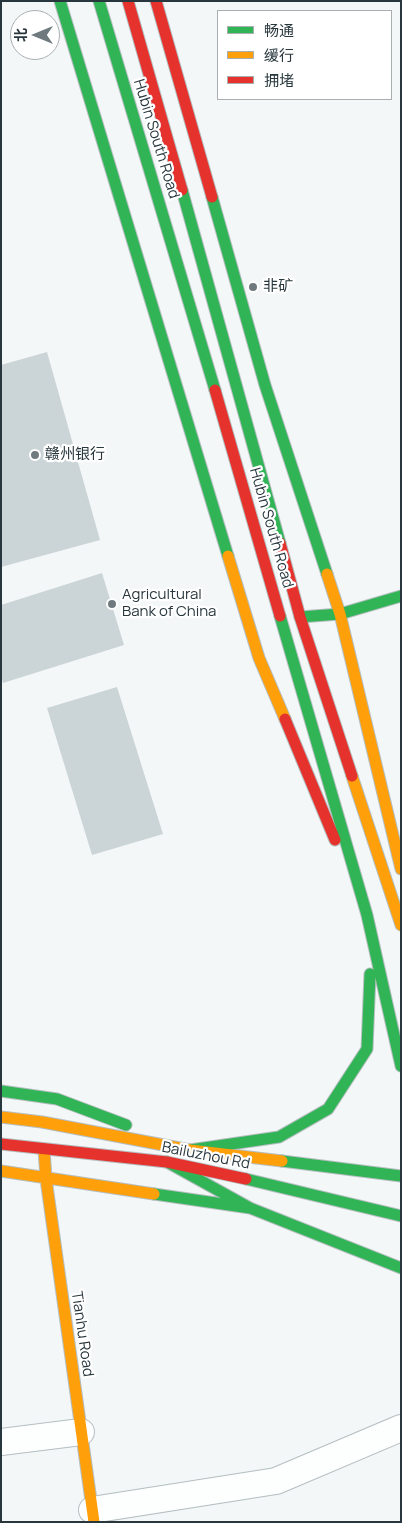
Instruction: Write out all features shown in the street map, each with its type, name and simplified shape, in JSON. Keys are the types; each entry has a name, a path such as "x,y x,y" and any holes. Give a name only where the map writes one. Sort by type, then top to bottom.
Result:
{"main road":[{"path":"60,1 259,658 367,915 370,986 367,1049 328,1109 279,1137 190,1150"},
{"name":"Hubin South Road","path":"99,1 189,302 367,915 401,1066"},
{"name":"Hubin South Road","path":"128,1 300,617 401,925"},
{"path":"156,1 265,384 340,614 401,869"},
{"path":"300,617 340,614 401,596"},
{"name":"Bailuzhou Rd","path":"1,1091 57,1099 190,1150"},
{"name":"Bailuzhou Rd","path":"1,1117 42,1122 190,1150 401,1176"},
{"name":"Bailuzhou Rd","path":"1,1144 167,1162 401,1216"},
{"name":"Tianhu Road","path":"44,1149 46,1178 93,1516"},
{"path":"167,1162 250,1208 401,1268"},
{"path":"1,1171 250,1208"}],"street":[{"path":"93,1516 276,1481 401,1428"},
{"path":"1,1442 81,1432"}],"building":[{"path":"47,352 100,540 1,567 1,365"},
{"path":"102,573 124,645 3,683 1,676 1,605"},
{"path":"117,687 163,834 92,855 47,708"}],"traffic: fast":[{"path":"60,1 228,556"},
{"path":"99,1 215,390"},
{"path":"182,190 280,543"},
{"path":"212,197 265,385 327,574"},
{"path":"300,617 340,614 401,596"},
{"path":"280,616 367,915 401,1066"},
{"path":"190,1150 279,1137 328,1109 367,1049 370,974"},
{"path":"1,1091 57,1099 126,1125"},
{"path":"282,1161 401,1176"},
{"path":"167,1162 250,1208 401,1268"},
{"path":"246,1179 401,1216"},
{"path":"154,1194 250,1208"}],"traffic: slow":[{"path":"228,556 259,658 285,719"},
{"path":"327,574 340,614 401,869"},
{"path":"352,776 401,925"},
{"path":"1,1117 42,1122 190,1150 282,1161"},
{"path":"44,1149 46,1179 94,1522"},
{"path":"1,1171 154,1194"}],"traffic: jam":[{"path":"128,1 182,190"},
{"path":"156,1 212,197"},
{"path":"215,390 280,616"},
{"path":"280,543 300,617 352,776"},
{"path":"285,719 335,840"},
{"path":"1,1144 167,1162 246,1179"}],"place":[{"name":"非矿","path":"253,287"},
{"name":"赣州银行","path":"35,455"},
{"name":"Agricultural Bank of China","path":"112,604"}]}
